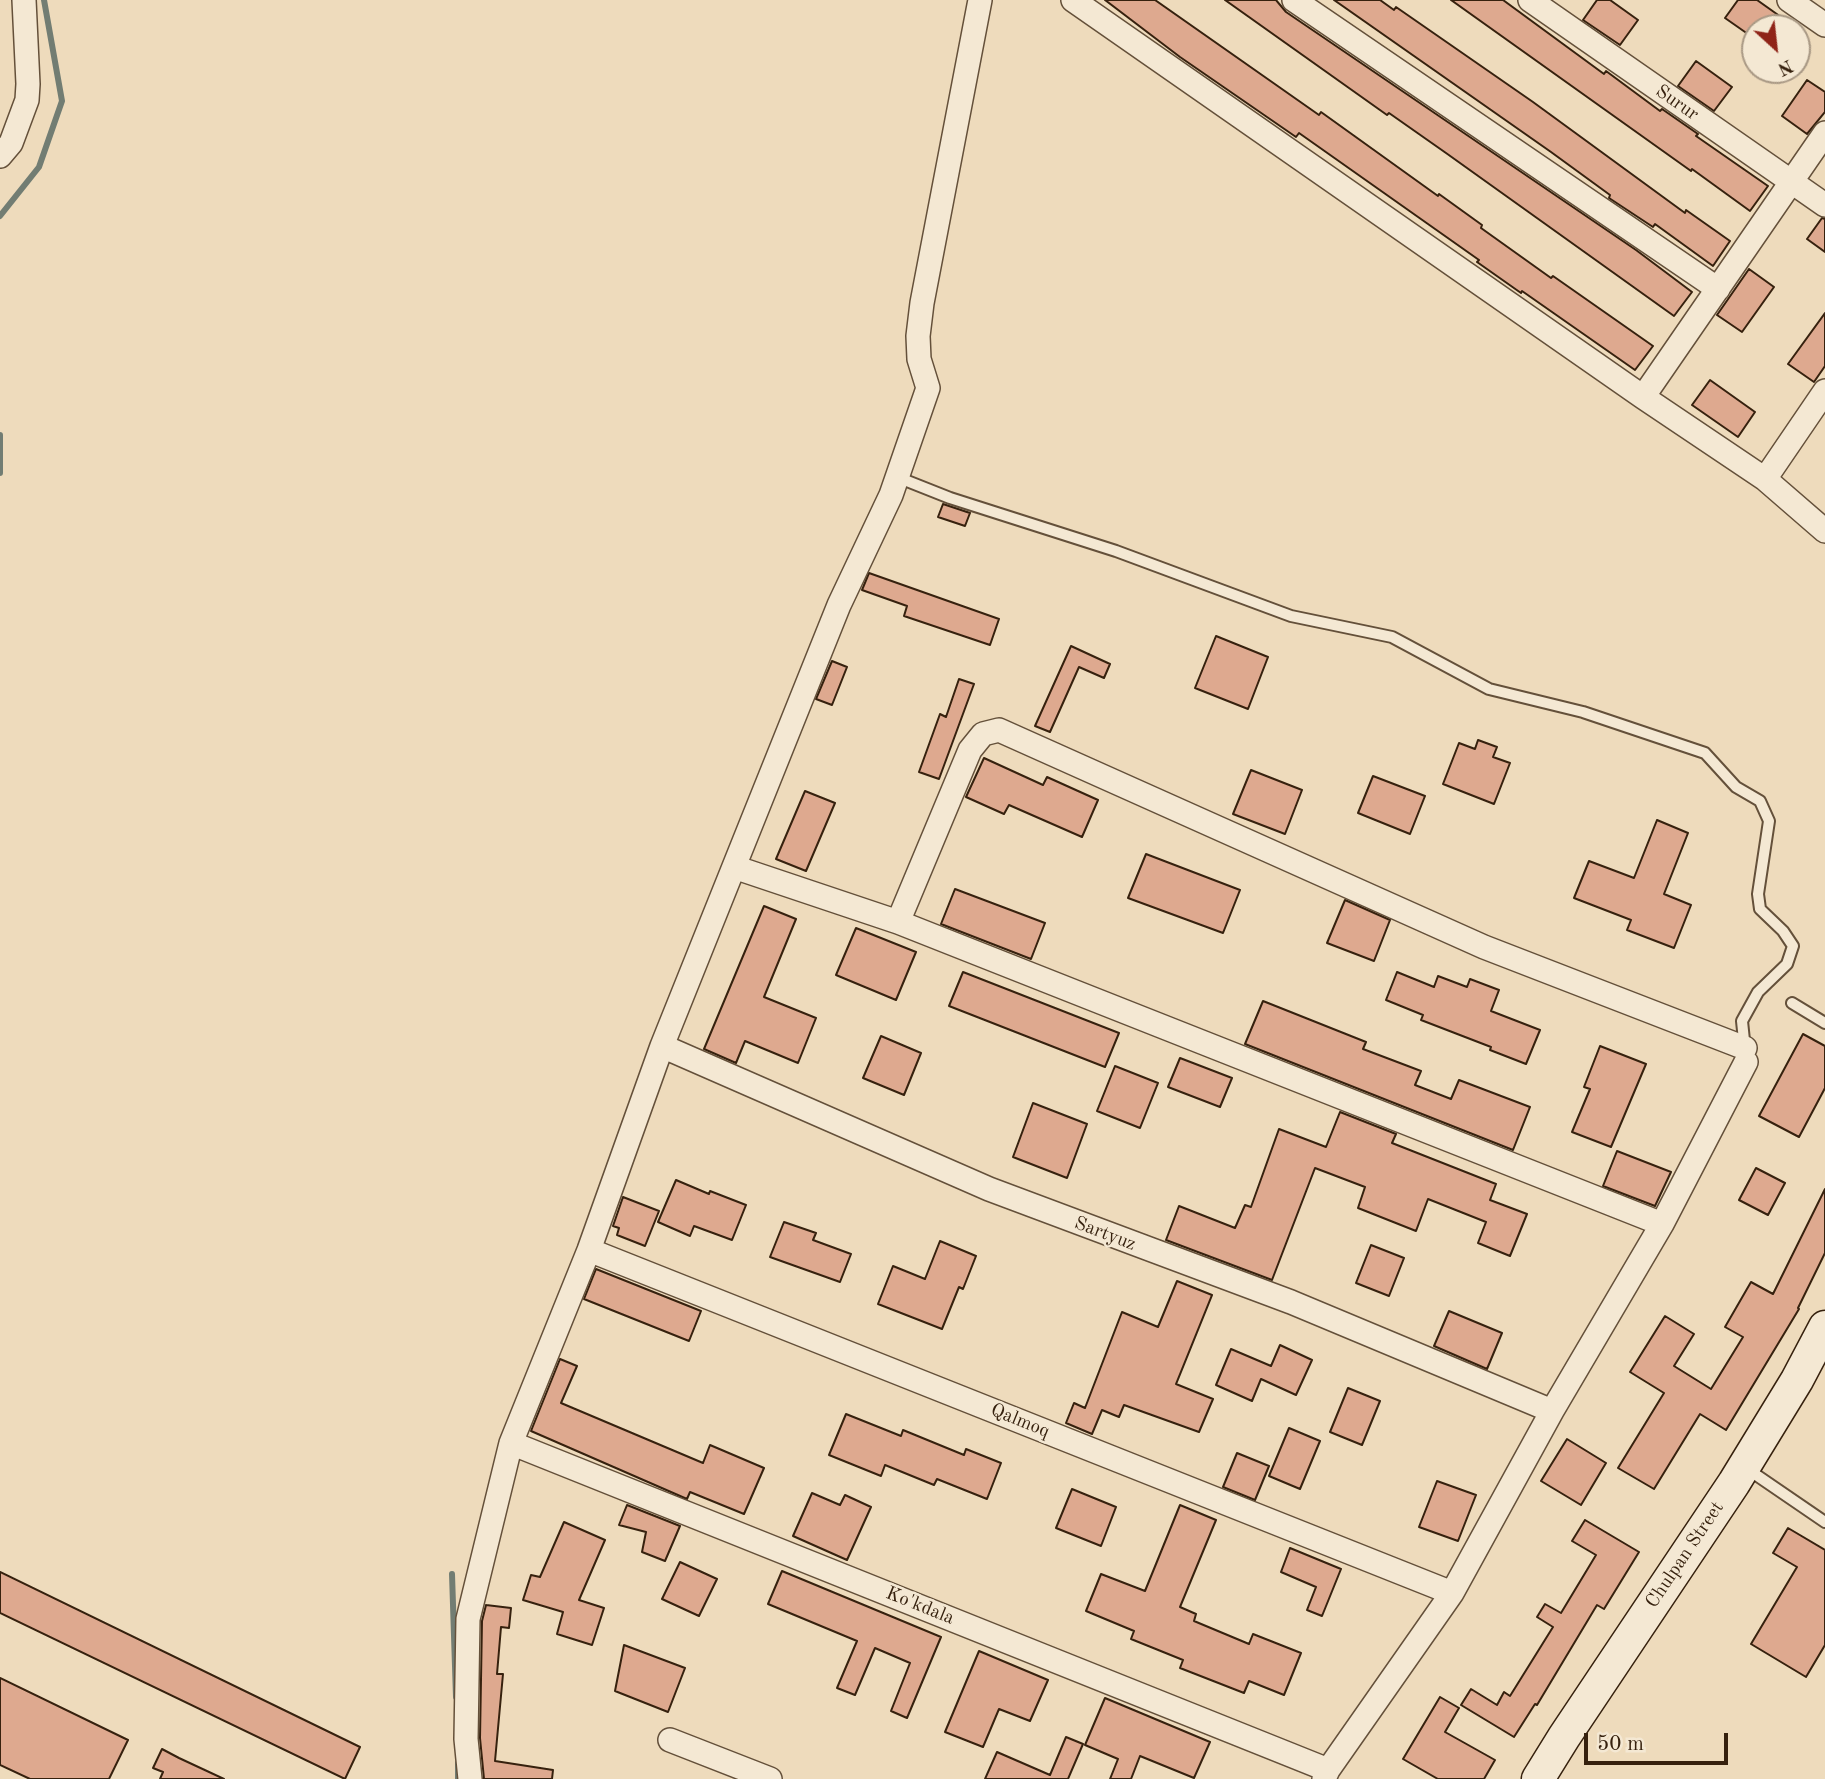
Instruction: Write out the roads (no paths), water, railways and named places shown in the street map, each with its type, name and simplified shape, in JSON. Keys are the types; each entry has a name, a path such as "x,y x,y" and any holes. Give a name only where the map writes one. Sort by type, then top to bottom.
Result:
{"main road":[{"name":"Chulpan Street","path":"1538,1779 1743,1467 1797,1380 1825,1327"}],"street":[{"path":"0,156 11,143 27,100 24,0"},
{"path":"470,1779 466,1739 468,1619 511,1443 589,1250 663,1046 839,605 897,477 928,388 919,359 918,336 922,303 979,0"},
{"path":"1073,0 1765,479 1825,531"},
{"name":"Surur","path":"1530,0 1825,205"},
{"path":"1789,0 1825,25"},
{"path":"1309,4 1718,289"},
{"path":"1643,397 1825,133"},
{"path":"1765,479 1825,391"},
{"path":"898,922 970,750 983,734 999,730 1484,947 1745,1055 1662,1224 1552,1410 1451,1593 1326,1774"},
{"path":"734,867 898,922 1662,1224"},
{"name":"Sartyuz","path":"663,1046 989,1189 1291,1302 1552,1410"},
{"name":"Qalmoq","path":"589,1250 1451,1593"},
{"name":"Ko'kdala","path":"511,1443 1326,1774"},
{"path":"670,1740 770,1779"}],"lane":[{"path":"897,477 950,498 1116,551 1292,616 1392,637 1489,689 1583,712 1705,753 1736,787 1760,802 1769,821 1758,894 1760,909 1783,931 1793,946 1787,964 1758,992 1742,1021 1745,1055"},
{"path":"1792,1003 1825,1023"},
{"path":"1743,1467 1825,1522"}],"waterway":[{"path":"0,216 39,167 62,101 44,0"},
{"path":"0,435 0,473"},
{"path":"452,1574 456,1697"},
{"path":"458,1763 458,1779"}]}
